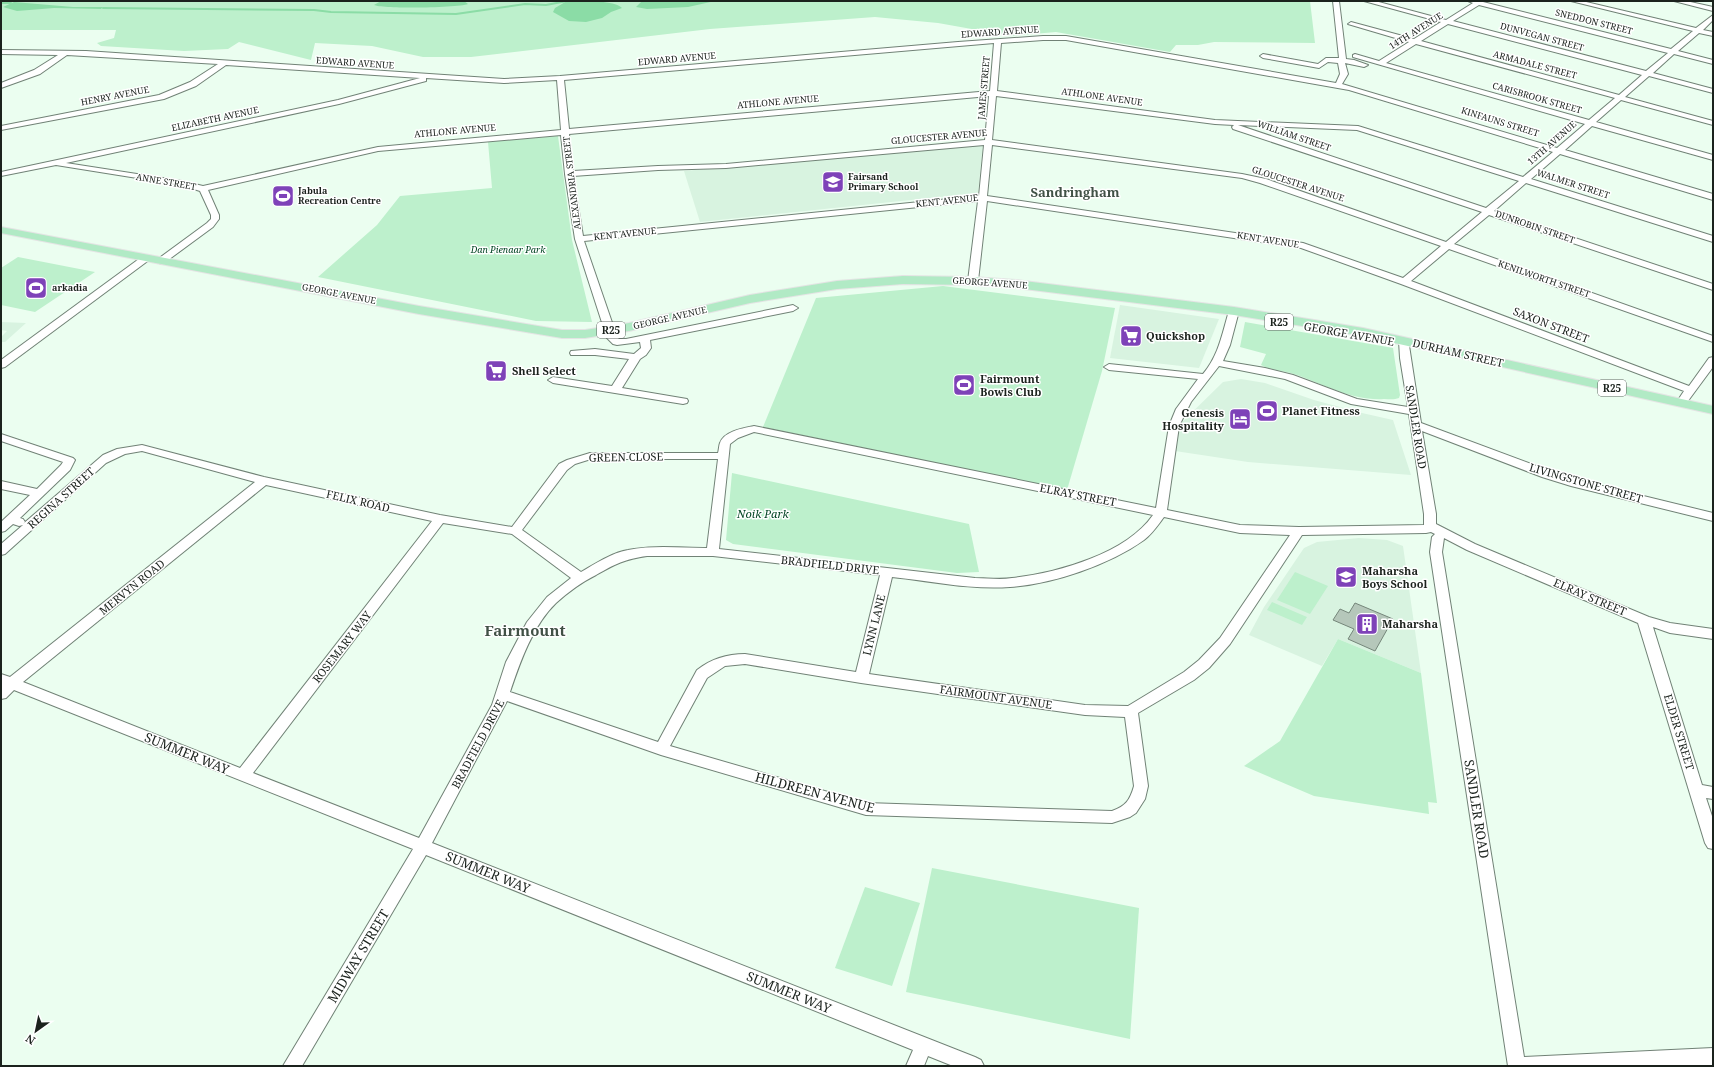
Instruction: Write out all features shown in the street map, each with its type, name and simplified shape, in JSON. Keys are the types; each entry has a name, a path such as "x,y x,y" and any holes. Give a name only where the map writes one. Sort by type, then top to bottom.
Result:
{"main road":[{"name":"GEORGE AVENUE","path":"1,230 537,331 585,334 610,331 750,299 813,288 903,280 973,280 1044,287 1230,312 1325,326 1404,343"},
{"name":"DURHAM STREET","path":"1404,343 1476,360 1512,366 1713,410"}],"street":[{"path":"1336,1 1343,58 1340,60 1344,74 1338,86"},
{"name":"DUNVEGAN STREET","path":"1367,1 1713,91"},
{"path":"1574,1 1713,34"},
{"path":"1677,1 1713,9"},
{"name":"14TH AVENUE","path":"1380,63 1448,22 1477,2"},
{"name":"SNEDDON STREET","path":"1477,2 1713,62"},
{"name":"13TH AVENUE","path":"1404,282 1525,180 1713,17"},
{"name":"ARMADALE STREET","path":"1351,24 1713,123"},
{"name":"EDWARD AVENUE","path":"1,52 65,53 504,81 560,78 998,41 1066,38 1350,88"},
{"name":"JAMES STREET","path":"973,280 989,142 998,41"},
{"path":"1,86 37,72 65,53"},
{"path":"1263,56 1319,66 1324,61 1352,61 1406,77"},
{"name":"CARISBROOK STREET","path":"1355,56 1713,158"},
{"name":"HENRY AVENUE","path":"1,128 166,95 193,84 224,63"},
{"name":"ELIZABETH AVENUE","path":"1,174 339,102 431,77"},
{"name":"ALEXANDRIA STREET","path":"560,78 569,174 579,239 610,331"},
{"name":"KINFAUNS STREET","path":"1350,88 1713,196"},
{"name":"ATHLONE AVENUE","path":"202,189 378,149 994,93 1224,123 1358,128"},
{"name":"WILLIAM STREET","path":"1224,123 1357,168"},
{"name":"WALMER STREET","path":"1358,128 1713,239"},
{"name":"GLOUCESTER AVENUE","path":"569,174 658,168 726,166 989,142 1242,176 1375,220"},
{"name":"ANNE STREET","path":"53,163 182,184 202,189 215,215 214,221 161,261"},
{"name":"DUNROBIN STREET","path":"1357,168 1713,287"},
{"name":"KENT AVENUE","path":"579,239 983,198 1303,246 1404,282"},
{"name":"KENILWORTH STREET","path":"1375,220 1713,339"},
{"path":"1,366 146,258"},
{"name":"SAXON STREET","path":"1404,282 1691,390"},
{"path":"610,331 612,338 617,342 626,342 794,308"},
{"name":"BRADFIELD DRIVE","path":"423,846 504,695 513,662 532,625 551,600 580,578 612,560 628,554 647,552 713,552 975,582 1010,583 1054,576 1101,559 1131,543 1146,532 1161,512 1176,418 1204,378 1217,363 1224,346 1230,312"},
{"path":"615,390 636,357 642,354 646,348 640,339"},
{"name":"SANDLER ROAD","path":"1404,343 1413,411 1517,1066"},
{"path":"575,353 595,352 636,357"},
{"path":"1681,403 1713,360"},
{"path":"1217,363 1283,375 1354,402 1413,411"},
{"path":"1109,367 1204,378"},
{"path":"553,380 683,401"},
{"name":"LIVINGSTONE STREET","path":"1416,425 1546,474 1575,483 1713,517"},
{"name":"ELRAY STREET","path":"722,456 724,443 730,437 739,433 754,430 1240,528 1299,531 1405,529 1433,534 1471,547 1644,620 1670,628 1713,634"},
{"path":"1,436 69,460 66,467 1,528"},
{"name":"FELIX ROAD","path":"125,450 142,448 264,481 440,519 516,531 580,578"},
{"name":"REGINA STREET","path":"1,551 108,456 125,450"},
{"name":"GREEN CLOSE","path":"516,531 563,467 579,459 590,456 722,456"},
{"path":"713,552 722,456"},
{"name":"MERVYN ROAD","path":"5,685 264,481"},
{"path":"1,485 39,493"},
{"name":"ROSEMARY WAY","path":"243,775 440,519"},
{"path":"11,520 30,526"},
{"name":"FAIRMOUNT AVENUE","path":"661,749 702,674 721,661 733,659 745,659 861,678 1085,710 1117,712 1131,711 1189,676 1210,660 1225,641 1299,531"},
{"name":"LYNN LANE","path":"861,678 887,572"},
{"name":"ELDER STREET","path":"1644,620 1713,843"},
{"name":"SUMMER WAY","path":"5,685 243,775 975,1066"},
{"name":"HILDREEN AVENUE","path":"504,695 661,749 866,809 939,813 1112,817 1131,809 1138,799 1141,786 1131,711"},
{"path":"1697,790 1713,793"},
{"name":"MIDWAY STREET","path":"292,1066 423,846"},
{"path":"915,1066 923,1046"},
{"path":"1517,1066 1713,1057"}],"shaded area":[{"path":"381,1 464,1 468,4 421,8 374,5"},
{"path":"567,1 605,2 618,5 622,8 611,12 602,18 586,22 569,21 553,12 555,8"},
{"path":"642,1 715,1 688,7 647,9 636,7"},
{"path":"14,2 73,7 103,7 101,9 54,8 17,11 3,7"},
{"name":"Fairsand Primary School","path":"983,144 978,193 700,222 684,171"},
{"path":"1120,305 1219,319 1199,368 1110,358"},
{"path":"1,322 26,323 5,342 1,342 1,337 7,331 1,330"},
{"path":"1241,379 1265,383 1314,400 1393,420 1411,475 1248,462 1175,451 1175,429 1223,382"},
{"name":"Maharsha Boys School","path":"1359,538 1387,540 1403,546 1421,673 1338,639 1322,666 1249,635 1264,607 1304,548 1317,542"}],"green space":[{"path":"1,1 1310,1 1315,43 1214,42 1198,45 1176,45 1170,52 1056,32 1011,36 938,23 875,17 710,29 471,57 423,57 372,46 315,43 311,60 239,42 228,49 184,51 101,46 97,43 114,38 116,30 1,30"},
{"name":"Dan Pienaar Park","path":"558,136 572,240 592,322 536,321 318,277 377,225 400,196 492,188 488,142"},
{"name":"arkadia","path":"18,257 95,272 35,312 1,305 1,268"},
{"path":"943,286 1115,308 1102,371 1067,490 763,427 816,298"},
{"path":"1245,322 1393,348 1400,395 1399,398 1361,398 1329,388 1297,375 1270,369 1261,365 1266,354 1240,347"},
{"name":"Noik Park","path":"732,473 969,524 979,572 957,573 733,544 726,540"},
{"path":"1295,572 1328,586 1310,614 1277,600"},
{"path":"1272,602 1307,617 1302,625 1267,610"},
{"path":"1338,639 1421,673 1437,803 1428,802 1429,814 1314,796 1244,766 1280,741"},
{"path":"932,868 1139,908 1130,1039 906,992"},
{"path":"865,887 920,903 892,986 835,968"}],"building":[{"name":"Maharsha","path":"1355,603 1393,619 1375,651 1348,639 1354,629 1333,620 1340,609 1349,613"}],"waterway":[{"path":"103,8 314,10 331,12 456,14 525,4 546,5 567,1"},
{"path":"1,3 11,3"}],"place":[{"name":"Fairsand Primary School","path":"833,182"},
{"name":"Jabula Recreation Centre","path":"283,196"},
{"name":"arkadia","path":"36,288"},
{"name":"Quickshop","path":"1131,336"},
{"name":"Shell Select","path":"496,371"},
{"name":"Fairmount Bowls Club","path":"964,385"},
{"name":"Planet Fitness","path":"1267,411"},
{"name":"Genesis Hospitality","path":"1240,419"},
{"name":"Maharsha Boys School","path":"1346,577"},
{"name":"Maharsha","path":"1367,624"}],"district":[{"name":"Sandringham","path":"1075,192"},
{"name":"Fairmount","path":"525,631"}]}
